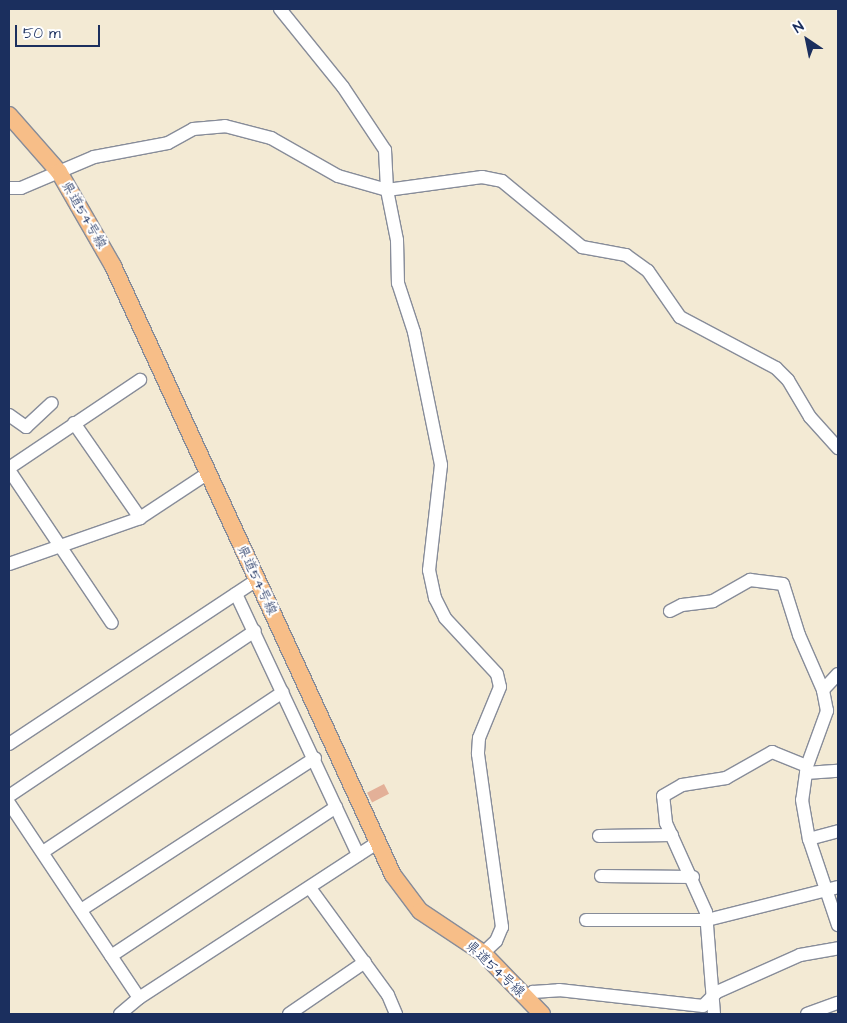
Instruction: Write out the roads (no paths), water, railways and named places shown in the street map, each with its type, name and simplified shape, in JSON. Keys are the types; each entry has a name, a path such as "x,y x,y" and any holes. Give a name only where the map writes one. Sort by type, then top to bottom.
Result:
{"main road":[{"name":"県道54号線","path":"9,115 58,172 113,266 393,875 420,911 483,954 542,1014"}],"street":[{"path":"280,9 343,87 385,150 387,190 397,240 398,283 414,332 441,465 429,570 436,598 445,618 497,674 500,687 479,738 478,754 502,927 496,941 483,954"},
{"path":"9,188 21,188 94,157 168,142 193,129 225,126 271,138 338,176 387,190 482,176 502,181 582,247 626,255 648,271 680,317 776,368 788,380 810,417 838,448"},
{"path":"112,623 9,469 74,423 140,380"},
{"path":"9,415 26,428 52,403"},
{"path":"74,423 140,518"},
{"path":"9,564 140,518 208,473"},
{"path":"9,744 257,580"},
{"path":"670,611 682,605 713,601 750,580 784,584 799,635 833,712 807,770 802,800 809,839 832,889 838,925"},
{"path":"236,594 315,758 358,855"},
{"path":"9,796 255,631"},
{"path":"823,690 838,674"},
{"path":"43,852 283,692"},
{"path":"714,1014 711,998 707,920 693,877 666,823 663,796 682,785 726,778 772,752 807,770 838,771"},
{"path":"81,910 315,758"},
{"path":"9,803 139,998"},
{"path":"111,956 336,807"},
{"path":"809,839 838,831"},
{"path":"599,836 672,835"},
{"path":"120,1014 139,998 378,842"},
{"path":"601,876 693,877"},
{"path":"310,888 388,995 396,1014"},
{"path":"586,920 707,920 832,889"},
{"path":"526,997 533,992 560,990 703,1006 717,992 800,955 838,948"},
{"path":"289,1014 365,962"},
{"path":"807,1014 838,1003"}]}
